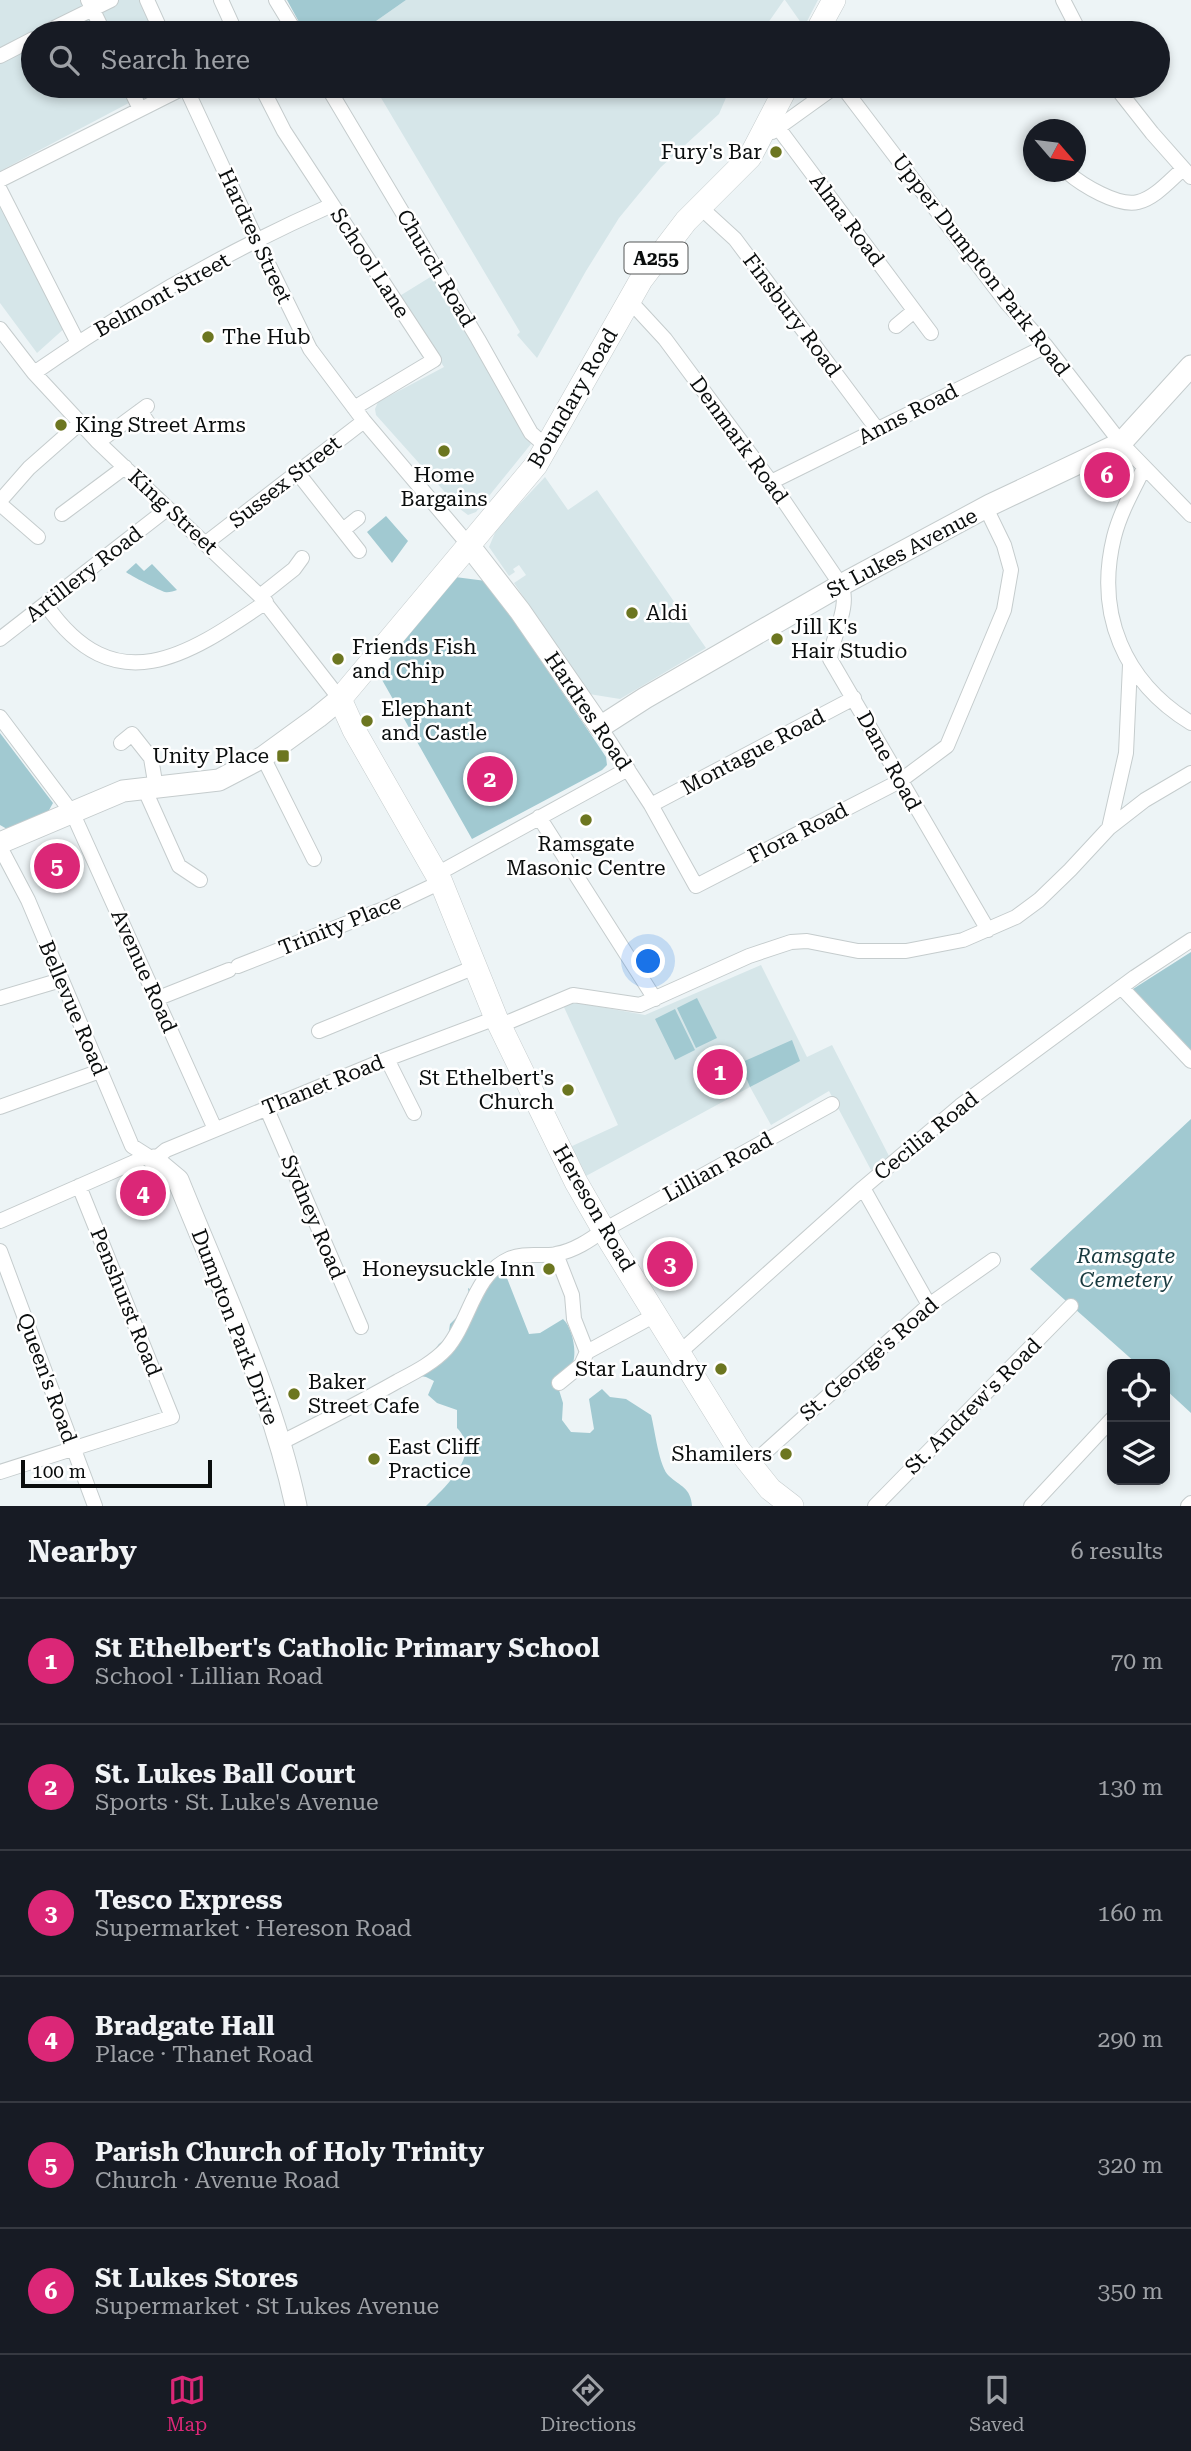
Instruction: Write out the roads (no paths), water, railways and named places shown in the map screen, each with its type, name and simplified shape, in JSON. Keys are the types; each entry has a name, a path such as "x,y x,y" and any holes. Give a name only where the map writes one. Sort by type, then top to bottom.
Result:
{"main road":[{"path":"823,21 834,0"},
{"name":"Boundary Road","path":"340,699 468,544 524,482 548,448 629,300 663,249 771,132 783,98"},
{"name":"Hereson Road","path":"340,699 354,730 439,878 497,1022 576,1182 739,1450 770,1489 792,1506"}],"street":[{"path":"64,21 90,5 111,0"},
{"path":"147,0 157,21"},
{"path":"221,0 231,21"},
{"path":"276,0 289,21"},
{"path":"1063,0 1074,21"},
{"path":"90,5 98,21"},
{"path":"0,56 21,45"},
{"path":"135,98 141,109"},
{"path":"0,180 162,98"},
{"name":"Hardres Street","path":"191,98 310,349 354,408 468,544"},
{"name":"School Lane","path":"267,98 284,131 434,360 354,408"},
{"name":"Church Road","path":"334,98 531,433 548,448"},
{"path":"771,132 819,98"},
{"name":"Upper Dumpton Park Road","path":"851,98 1006,302 1046,346 1121,443 1191,515"},
{"path":"1082,182 1114,199 1136,203 1187,173 1124,98"},
{"name":"Alma Road","path":"771,132 931,333"},
{"path":"0,190 78,342"},
{"name":"Belmont Street","path":"34,373 137,306 332,205"},
{"name":"Finsbury Road","path":"700,207 735,239 877,429"},
{"name":"Denmark Road","path":"629,300 665,339 771,482 841,585"},
{"path":"896,326 914,311"},
{"name":"King Street","path":"0,329 34,373 98,442 263,599 340,699"},
{"name":"Anns Road","path":"771,482 1046,346"},
{"name":"St Lukes Avenue","path":"600,727 645,698 841,585 986,508 1121,443 1191,366"},
{"path":"98,442 145,413"},
{"name":"Sussex Street","path":"206,542 365,421"},
{"path":"38,537 0,503 29,468 80,423"},
{"path":"62,514 125,467"},
{"path":"1144,468 1115,534 1108,581 1112,618 1119,643 1130,665 1154,695 1191,723"},
{"path":"297,472 359,551"},
{"name":"Flora Road","path":"696,886 901,781 947,746 1003,610 1010,561 986,508"},
{"name":"Artillery Road","path":"0,639 167,509"},
{"path":"342,530 358,518"},
{"name":"Hardres Road","path":"468,544 520,611 600,727 651,805 696,886"},
{"path":"47,605 63,627 88,649 106,658 148,663 200,644 223,631 263,599 302,558"},
{"name":"Dane Road","path":"841,585 844,592 842,611 831,646 830,659 988,930"},
{"path":"1109,828 1126,753 1130,665"},
{"name":"Montague Road","path":"651,805 854,698"},
{"path":"0,845 123,791 219,780 263,757 340,699"},
{"name":"Avenue Road","path":"0,717 73,814 215,1129"},
{"path":"121,743 132,734 151,758 150,788 179,866 200,880"},
{"path":"263,757 314,859"},
{"name":"Trinity Place","path":"156,999 386,908 539,817 628,769"},
{"name":"Thanet Road","path":"0,1221 266,1107 387,1059 573,995 640,1005 750,956 791,942 807,941 858,951 906,951 963,940 1016,917 1039,900 1109,828 1145,800 1191,773"},
{"path":"539,817 655,999"},
{"name":"Bellevue Road","path":"0,845 28,900 132,1146 151,1158"},
{"name":"Cecilia Road","path":"679,1353 863,1188 960,1106 1121,987 1191,940"},
{"path":"319,1031 475,967"},
{"path":"0,998 61,980"},
{"path":"1121,987 1191,1061"},
{"path":"387,1059 414,1112"},
{"path":"0,1107 100,1071"},
{"name":"Lillian Road","path":"280,1443 354,1407 429,1364 446,1350 460,1331 486,1276 509,1259 534,1254 556,1254 586,1243 604,1230 832,1104"},
{"name":"Sydney Road","path":"266,1107 360,1327"},
{"name":"Dumpton Park Drive","path":"151,1158 167,1168 178,1180 254,1367 280,1443 296,1506"},
{"name":"Penshurst Road","path":"73,1448 172,1417 79,1186"},
{"path":"863,1188 929,1305"},
{"name":"Queen's Road","path":"0,1251 95,1506"},
{"path":"556,1254 572,1295 574,1319 587,1352"},
{"name":"St. George's Road","path":"751,1465 929,1305 993,1260"},
{"name":"St. Andrew's Road","path":"874,1506 1071,1306"},
{"path":"559,1383 581,1365 587,1352 657,1314"},
{"path":"1031,1506 1109,1422"},
{"path":"0,1472 73,1448"}],"place":[{"name":"Fury's Bar","path":"776,152"},
{"name":"The Hub","path":"208,337"},
{"name":"King Street Arms","path":"61,425"},
{"name":"Home Bargains","path":"444,451"},
{"name":"St Lukes Stores","path":"1107,475"},
{"name":"Aldi","path":"632,613"},
{"name":"Jill K's Hair Studio","path":"777,639"},
{"name":"Friends Fish and Chip","path":"338,659"},
{"name":"Elephant and Castle","path":"367,721"},
{"name":"Unity Place","path":"283,756"},
{"name":"St. Lukes Ball Court","path":"490,779"},
{"name":"Ramsgate Masonic Centre","path":"586,820"},
{"name":"Parish Church of Holy Trinity","path":"57,866"},
{"name":"St Ethelbert's Catholic Primary School","path":"720,1072"},
{"name":"St Ethelbert's Church","path":"568,1090"},
{"name":"Bradgate Hall","path":"143,1193"},
{"name":"Tesco Express","path":"670,1264"},
{"name":"Honeysuckle Inn","path":"549,1269"},
{"name":"Star Laundry","path":"721,1369"},
{"name":"Baker Street Cafe","path":"294,1394"},
{"name":"Shamilers","path":"786,1454"},
{"name":"East Cliff Practice","path":"374,1459"}],"park label":[{"name":"Ramsgate Cemetery","path":"1126,1268"}]}
